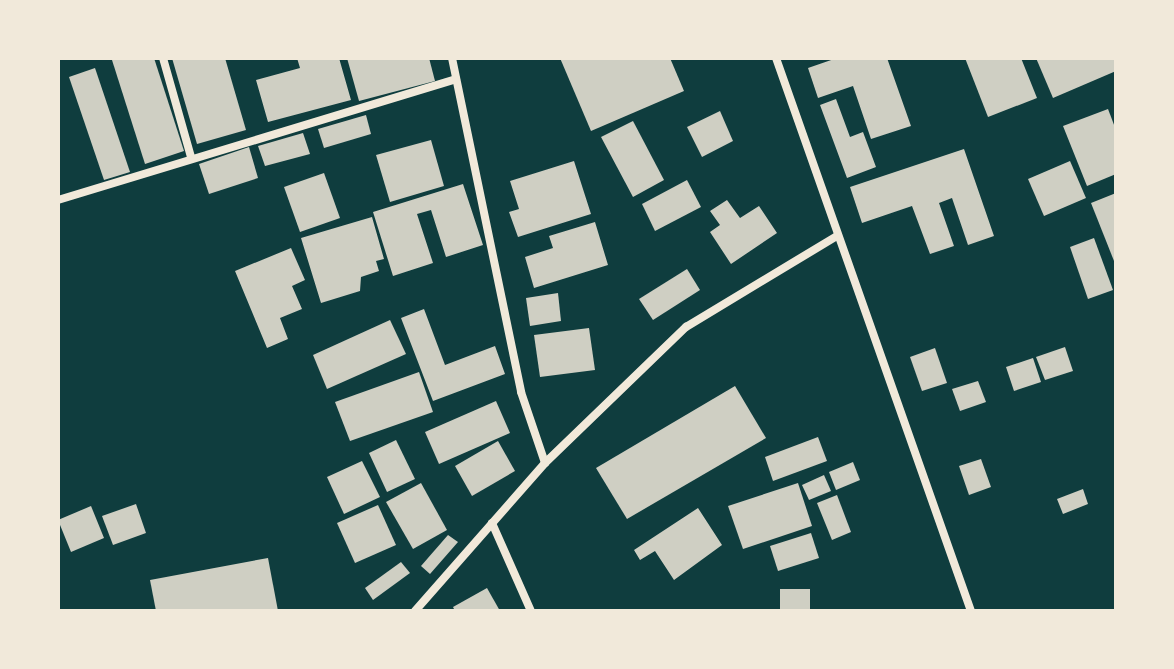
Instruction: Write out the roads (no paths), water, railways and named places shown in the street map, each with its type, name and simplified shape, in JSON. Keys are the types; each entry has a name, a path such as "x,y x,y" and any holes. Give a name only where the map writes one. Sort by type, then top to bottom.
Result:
{"street":[{"path":"163,58 191,157"},
{"path":"452,58 521,392 545,463"},
{"path":"776,58 971,611"},
{"path":"58,200 191,157 456,79"},
{"path":"415,611 545,463 686,327 837,236"},
{"path":"492,523 531,611"}]}
